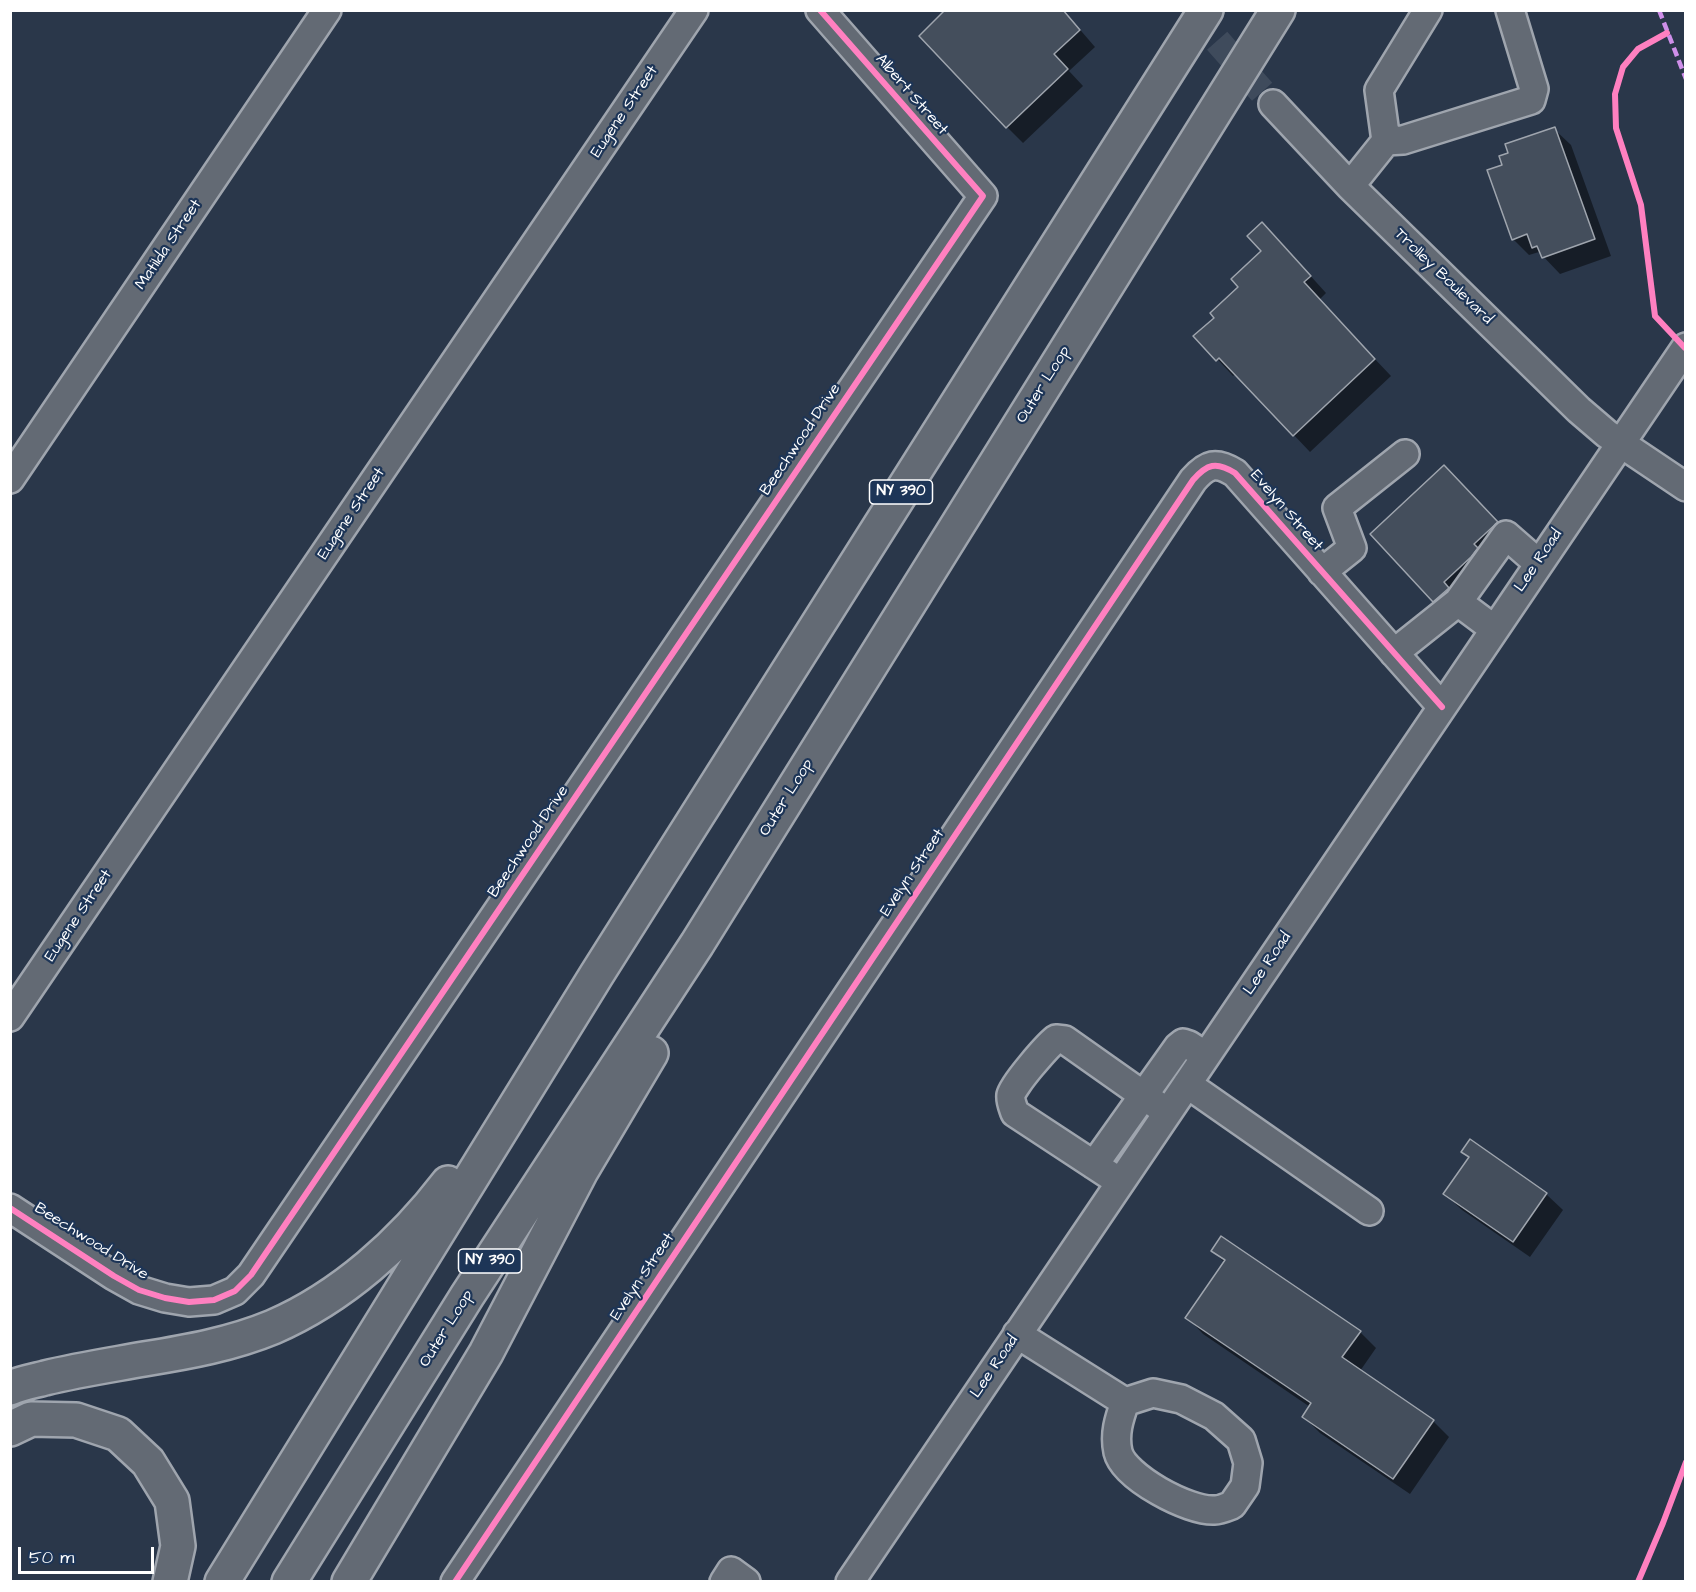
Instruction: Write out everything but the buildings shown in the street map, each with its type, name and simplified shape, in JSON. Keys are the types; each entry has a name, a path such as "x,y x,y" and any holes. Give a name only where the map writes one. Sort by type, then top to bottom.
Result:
{"highway":[{"name":"NY 390","path":"222,1581 597,974 1206,10"},
{"name":"Outer Loop","path":"289,1581 467,1296 697,944 1278,10"},
{"path":"349,1581 486,1353 581,1171 671,1019 697,944"},
{"path":"10,1388 65,1373 189,1352 242,1338 273,1327 331,1296 381,1255 432,1204 597,974"},
{"path":"10,1429 32,1419 76,1420 118,1434 148,1462 172,1501 178,1546 170,1581"}],"street":[{"name":"Matilda Street","path":"10,479 327,10"},
{"name":"Eugene Street","path":"10,1017 694,10"},
{"path":"1350,186 1386,141 1379,90 1428,10"},
{"path":"1386,141 1403,140 1531,100 1534,89 1510,10"},
{"name":"Albert Street","path":"822,11 983,196"},
{"name":"Trolley Boulevard","path":"1273,104 1350,186 1579,410 1620,443 1686,487"},
{"name":"Beechwood Drive","path":"10,1208 139,1290 189,1302 214,1300 236,1291 272,1245 983,196"},
{"name":"Lee Road","path":"857,1579 1017,1334 1686,347"},
{"path":"1322,572 1359,556 1337,508 1405,454"},
{"name":"Evelyn Street","path":"455,1581 1192,480 1201,470 1212,465 1224,466 1235,473 1442,707"},
{"path":"1394,653 1458,602 1506,535 1538,563"},
{"path":"1458,602 1494,629"},
{"path":"1120,1182 1015,1113 1011,1104 1011,1093 1047,1046 1056,1039 1065,1040 1167,1112"},
{"path":"1094,1165 1178,1047 1183,1043 1206,1056"},
{"path":"1187,1084 1369,1211"},
{"path":"1017,1334 1125,1402"},
{"path":"1153,1393 1181,1399 1214,1416 1241,1440 1248,1462 1245,1486 1233,1505 1215,1510 1191,1506 1156,1490 1133,1473 1118,1454 1116,1427 1125,1402 1153,1393"},
{"path":"724,1581 731,1571 746,1581"}],"tunnel":[{"path":"1190,10 1273,104"}],"marked path":[{"path":"1659,10 1686,79"}],"cycle path":[{"path":"10,1208 114,1276 139,1290 165,1298 189,1302 214,1300 235,1291 251,1275 983,196 820,10"},
{"path":"1667,33 1638,49 1623,67 1615,94 1616,128 1641,205 1655,316 1685,348"},
{"path":"455,1582 1193,480 1203,470 1217,466 1235,473 1442,707"},
{"path":"1638,1582 1686,1462"}]}
